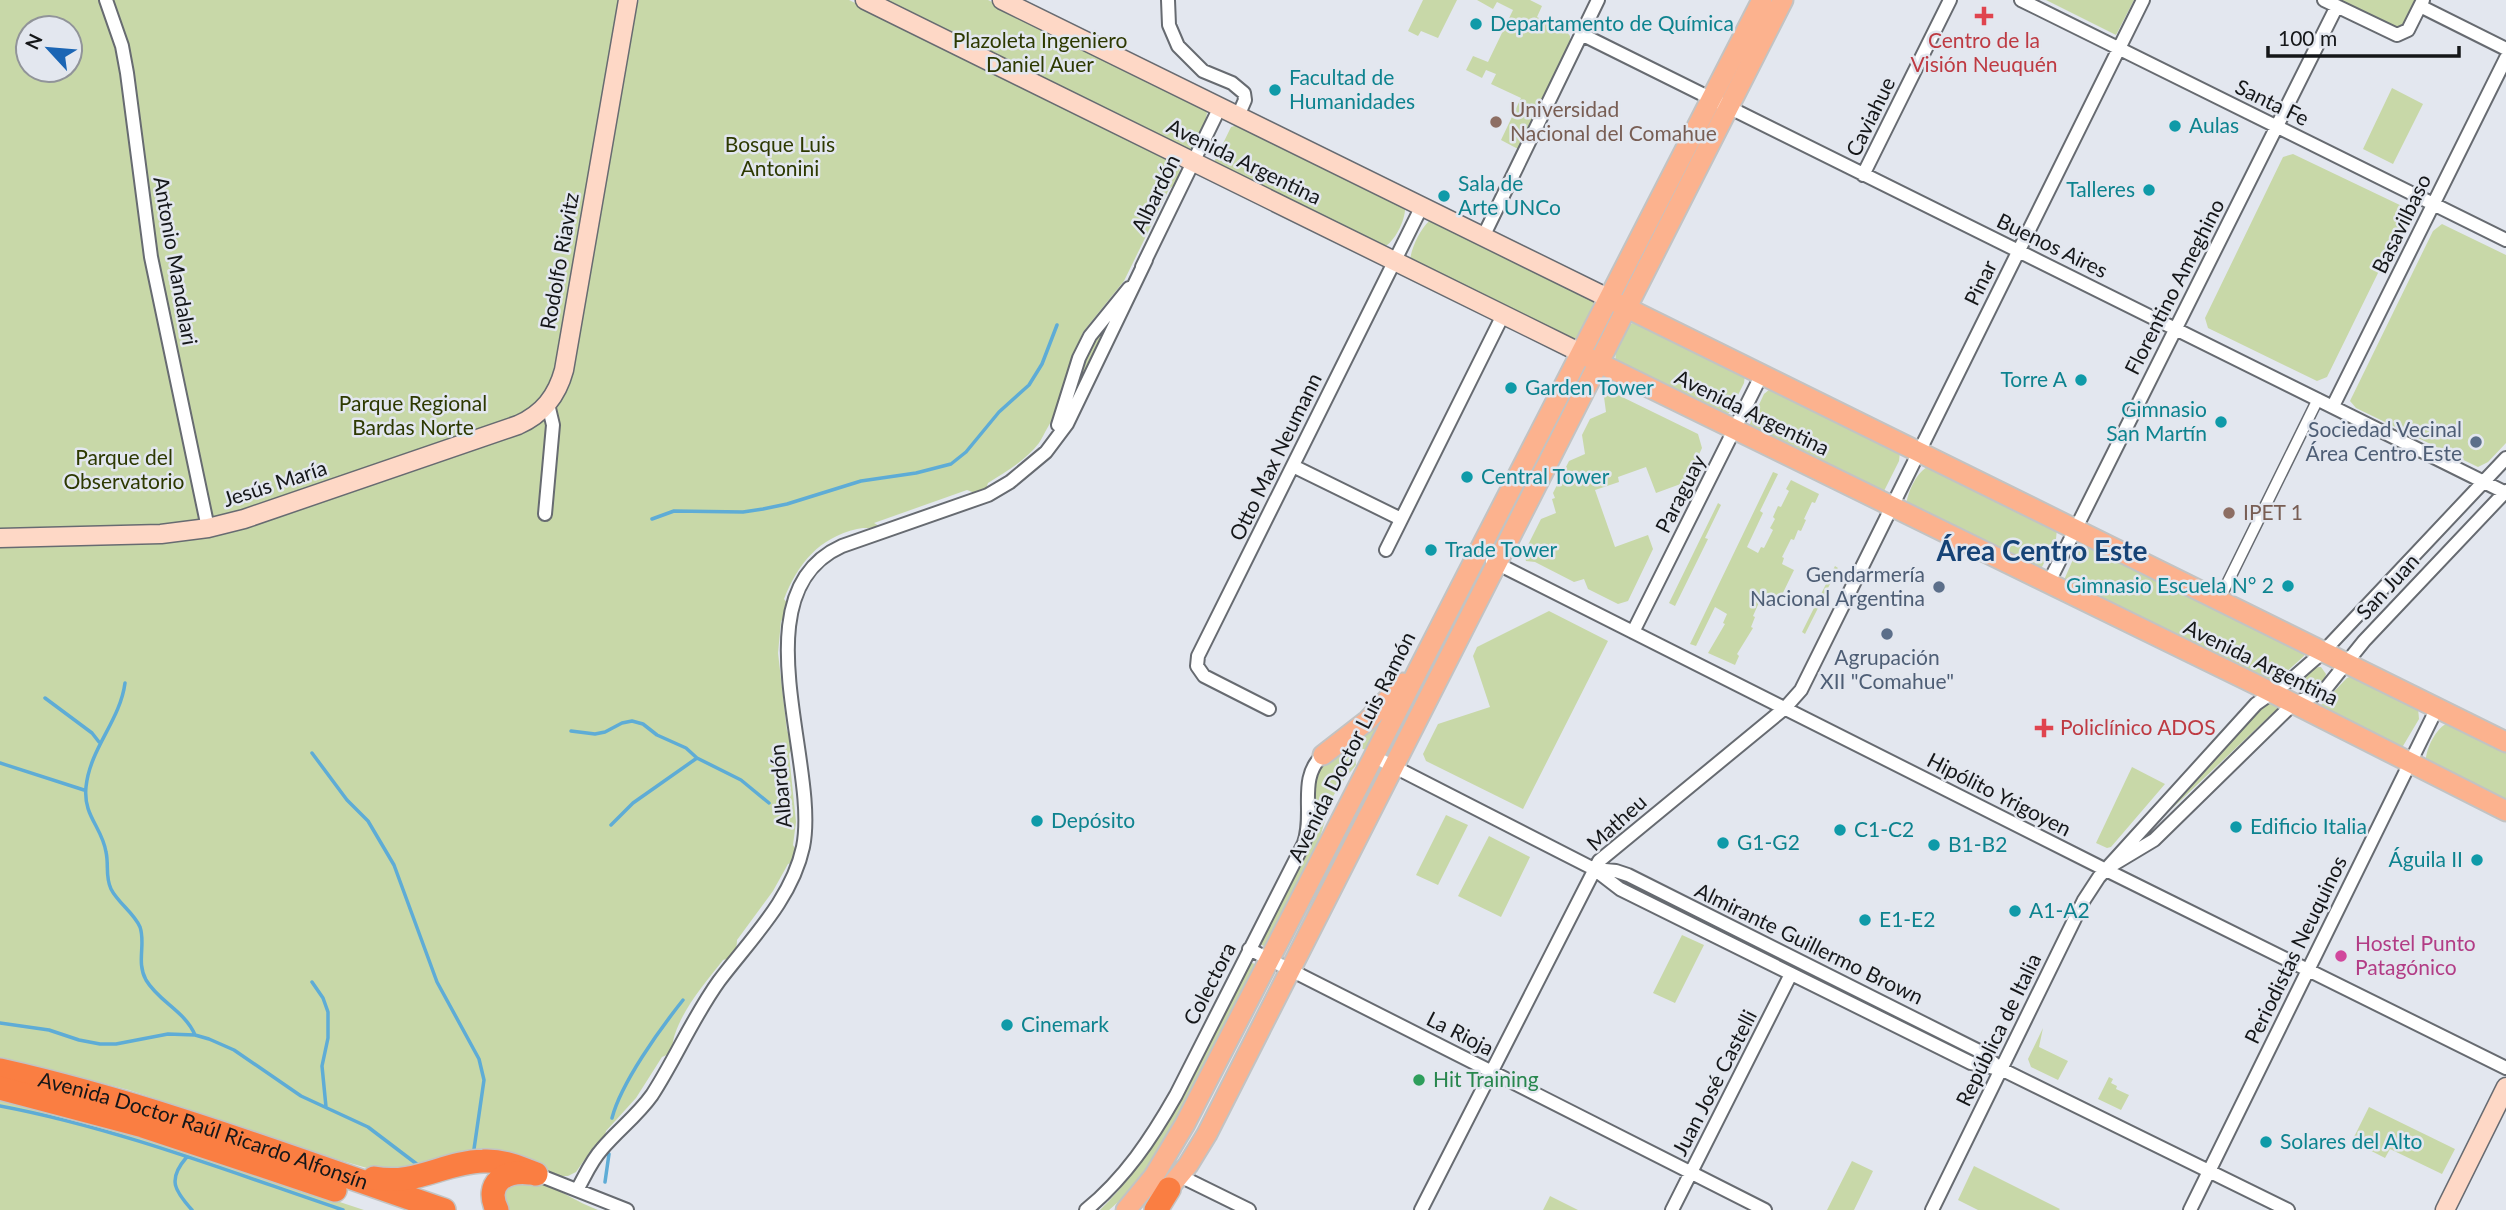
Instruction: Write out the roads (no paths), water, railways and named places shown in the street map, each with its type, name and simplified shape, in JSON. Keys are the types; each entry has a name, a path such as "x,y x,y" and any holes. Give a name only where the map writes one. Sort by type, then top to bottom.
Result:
{"highway":[{"name":"Avenida Doctor Raúl Ricardo Alfonsín","path":"0,1070 117,1100 444,1210"},
{"name":"Avenida Doctor Raúl Ricardo Alfonsín","path":"0,1088 143,1126 395,1210"},
{"path":"323,1169 402,1180 464,1163 494,1161 536,1174"},
{"path":"497,1210 494,1191 502,1177 517,1172 536,1174"},
{"path":"1156,1210 1175,1182"}],"main road":[{"name":"Avenida Argentina","path":"865,0 2048,584 2261,693 2294,703 2506,811"},
{"name":"Avenida Argentina","path":"1002,0 2506,742"},
{"name":"Avenida Doctor Luis Ramón","path":"1126,1210 1144,1190 1174,1144 1762,0"},
{"path":"1150,1210 1175,1182 1201,1144 1783,0"},
{"name":"Rodolfo Riavitz","path":"548,404 557,390 564,370 629,5"},
{"name":"Jesús María","path":"0,538 161,534 208,528 244,519 518,425 548,404"},
{"path":"1323,755 1368,720 1392,696 1427,651"},
{"path":"1323,755 1345,749 1373,756"},
{"path":"2445,1210 2506,1087"}],"street":[{"name":"Antonio Mandalari","path":"106,0 122,46 155,278 208,528"},
{"path":"1168,0 1169,25 1178,46 1203,71 1233,83 1244,93 1245,100 1238,116"},
{"path":"1483,237 1598,0"},
{"name":"Caviahue","path":"1863,175 1950,0"},
{"name":"Santa Fe","path":"2021,0 2506,240"},
{"name":"Pinar","path":"1891,507 2143,0"},
{"path":"2324,0 2390,33 2400,34 2408,30 2422,3 2506,49"},
{"name":"Florentino Ameghino","path":"2048,584 2337,6"},
{"name":"Buenos Aires","path":"1581,34 2506,492"},
{"name":"Basavilbaso","path":"2333,407 2506,58"},
{"name":"Albardón","path":"577,1190 597,1155 635,1117 651,1095 701,1009 780,901 797,865 804,840 806,817 788,673 788,645 792,611 808,574 821,559 836,548 981,498 1010,482 1055,442 1067,424 1220,107"},
{"name":"Otto Max Neumann","path":"1269,709 1210,680 1199,671 1198,656 1422,206"},
{"name":"Albardón","path":"1038,458 1050,442 1060,420 1090,336 1130,287 1146,260"},
{"path":"1386,550 1503,315"},
{"name":"Paraguay","path":"1633,632 1762,374"},
{"path":"2219,600 2318,399"},
{"path":"545,514 553,425 548,404"},
{"name":"San Juan","path":"2324,651 2506,458"},
{"path":"1293,466 1401,519"},
{"name":"San Juan","path":"2294,703 2321,692 2364,641 2506,492"},
{"name":"Matheu","path":"1421,1210 1594,869 1606,853 1796,697 1891,507"},
{"name":"Hipólito Yrigoyen","path":"1477,554 2506,1068"},
{"name":"República de Italia","path":"1931,1210 2084,900 2104,869 2261,693 2287,682 2324,651"},
{"name":"República de Italia","path":"2104,869 2154,841 2294,703"},
{"name":"Periodistas Neuquinos","path":"2190,1210 2437,708"},
{"name":"Colectora","path":"1086,1210 1122,1175 1153,1135 1304,843 1309,822 1308,781 1312,768 1323,755"},
{"name":"Almirante Guillermo Brown","path":"1373,756 1594,869 1620,889 1971,1063 2001,1069"},
{"name":"Almirante Guillermo Brown","path":"1594,869 1628,875 1977,1049 2001,1069 2288,1210"},
{"name":"La Rioja","path":"1249,949 1765,1210"},
{"name":"Juan José Castelli","path":"1672,1210 1791,974"},
{"path":"536,1174 627,1210"},
{"path":"1175,1182 1249,1210"}],"waterway":[{"path":"652,519 674,511 743,512 763,509 861,481 916,473 951,464 966,452 999,412 1029,385 1042,364 1057,325"},
{"path":"125,683 117,710 93,760 86,787 87,806 104,843 111,889 140,927 142,967 146,980 151,988 185,1019 195,1035"},
{"path":"45,698 92,733 99,742"},
{"path":"571,731 595,734 622,723 632,721 643,724 657,735 686,748 697,758 741,780 769,803"},
{"path":"312,753 347,800 368,821 394,865 437,982 479,1059 484,1080 474,1149"},
{"path":"611,825 633,803 697,758"},
{"path":"0,763 84,790"},
{"path":"312,982 323,998 328,1012 328,1038 322,1066 326,1107"},
{"path":"612,1118 632,1073 683,1000"},
{"path":"0,1023 49,1030 100,1044 116,1044 168,1034 195,1035 209,1039 234,1050 301,1096 368,1127 418,1165"},
{"path":"0,1106 44,1115 130,1139 343,1210"},
{"path":"605,1182 609,1154"},
{"path":"186,1158 175,1179 181,1197 192,1210"}],"place":[{"name":"Centro de la Visión Neuquén","path":"1984,16"},
{"name":"Departamento de Química","path":"1476,24"},
{"name":"Facultad de Humanidades","path":"1275,90"},
{"name":"Universidad Nacional del Comahue","path":"1496,122"},
{"name":"Aulas","path":"2175,126"},
{"name":"Talleres","path":"2149,190"},
{"name":"Sala de Arte UNCo","path":"1444,196"},
{"name":"Torre A","path":"2081,380"},
{"name":"Garden Tower","path":"1511,388"},
{"name":"Gimnasio San Martín","path":"2221,422"},
{"name":"Sociedad Vecinal Área Centro Este","path":"2476,442"},
{"name":"Central Tower","path":"1467,477"},
{"name":"IPET 1","path":"2229,513"},
{"name":"Trade Tower","path":"1431,550"},
{"name":"Gimnasio Escuela N° 2","path":"2288,586"},
{"name":"Gendarmería Nacional Argentina","path":"1939,587"},
{"name":"Agrupación XII \"Comahue\"","path":"1887,634"},
{"name":"Policlínico ADOS","path":"2044,728"},
{"name":"Depósito","path":"1037,821"},
{"name":"Edificio Italia","path":"2236,827"},
{"name":"C1-C2","path":"1840,830"},
{"name":"G1-G2","path":"1723,843"},
{"name":"B1-B2","path":"1934,845"},
{"name":"Águila II","path":"2477,860"},
{"name":"A1-A2","path":"2015,911"},
{"name":"E1-E2","path":"1865,920"},
{"name":"Hostel Punto Patagónico","path":"2341,956"},
{"name":"Cinemark","path":"1007,1025"},
{"name":"Hit Training","path":"1419,1080"},
{"name":"Solares del Alto","path":"2266,1142"}],"district":[{"name":"Área Centro Este","path":"2042,551"}],"park label":[{"name":"Plazoleta Ingeniero Daniel Auer","path":"1040,53"},
{"name":"Bosque Luis Antonini","path":"780,157"},
{"name":"Parque Regional Bardas Norte","path":"413,416"},
{"name":"Parque del Observatorio","path":"124,470"}]}
